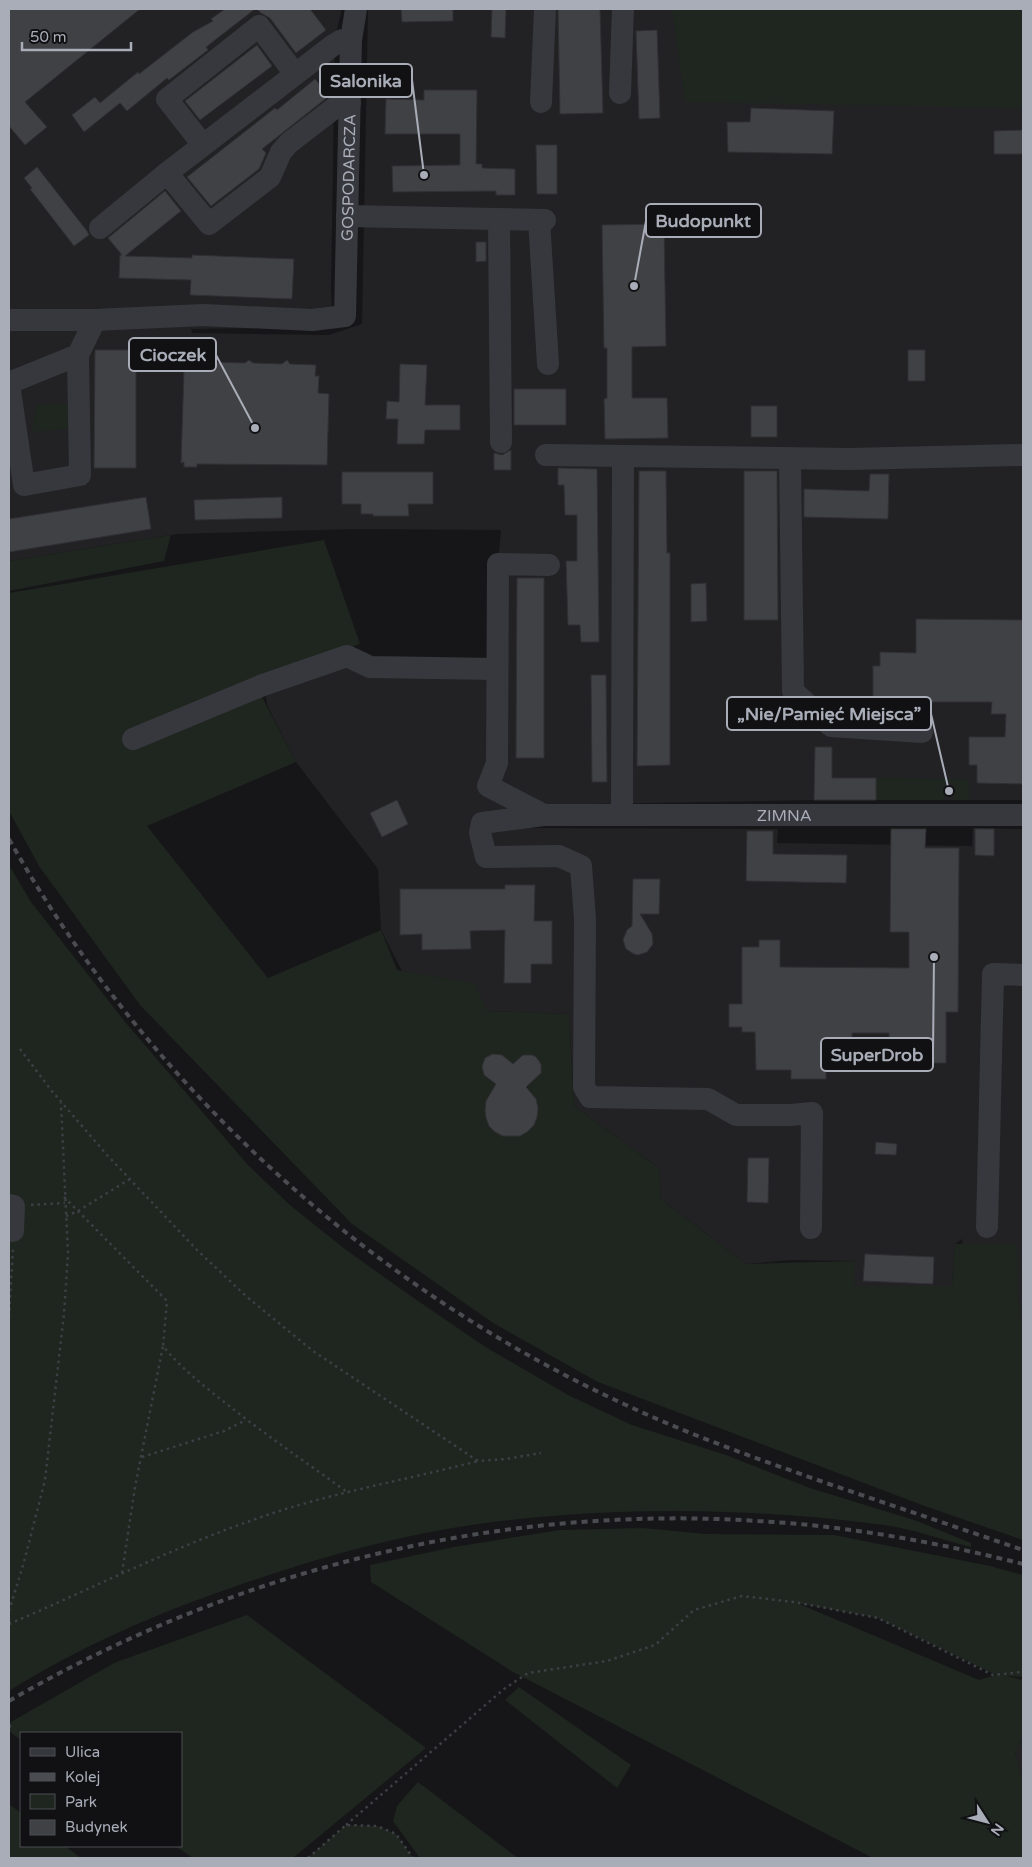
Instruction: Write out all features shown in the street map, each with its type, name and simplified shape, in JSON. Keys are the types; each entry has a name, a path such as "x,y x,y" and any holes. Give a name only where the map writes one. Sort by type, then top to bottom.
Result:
{"street":[{"name":"GOSPODARCZA","path":"95,320 203,315 312,320 345,316 351,40 356,9"},
{"path":"541,102 545,9"},
{"path":"620,93 622,9"},
{"path":"203,145 167,99 259,26 295,74"},
{"path":"100,228 167,173 332,46 342,40 351,40"},
{"path":"167,173 210,224 270,177 282,152 289,143 336,106 350,103"},
{"path":"347,216 542,220 548,364"},
{"path":"499,219 501,442"},
{"path":"9,320 95,320 78,355 80,475 24,485 9,383 78,355"},
{"path":"546,456 850,459 1023,456"},
{"path":"622,810 623,456"},
{"path":"790,458 793,691 831,726 922,732"},
{"path":"544,815 488,786 497,763 498,564 549,565"},
{"path":"133,738 263,685 347,656 370,667 497,669"},
{"name":"ZIMNA","path":"810,1228 812,1113 791,1115 736,1114 708,1099 590,1098 584,1087 585,919 581,866 558,856 486,857 480,833 482,823 544,815 1023,815"},
{"path":"987,1227 993,974 1023,975"},
{"path":"12,1206 13,1231"}],"path":[{"path":"20,1049 60,1101 130,1179 197,1250 277,1322 350,1377 478,1461"},
{"path":"9,1611 45,1480 64,1314 68,1254 60,1101"},
{"path":"66,1216 78,1211 130,1179"},
{"path":"64,1197 167,1302 163,1346 135,1487 122,1573"},
{"path":"12,1206 65,1203"},
{"path":"9,1317 13,1231"},
{"path":"163,1346 189,1373 246,1420 347,1492"},
{"path":"142,1457 224,1431 246,1420"},
{"path":"9,1624 182,1547 250,1521 347,1492 478,1461 506,1459 541,1453"},
{"path":"308,1858 504,1689 528,1673 607,1660 655,1645 694,1610 742,1596 794,1602 878,1618 993,1674 1023,1672"},
{"path":"346,1826 377,1826 396,1834 413,1858"}],"shaded area":[{"path":"9,9 342,9 335,38 331,289 333,327 191,329 192,333 329,335 362,324 368,9 1023,9 1023,800 814,800 532,805 525,828 778,829 777,843 972,846 973,828 1023,829 1023,1331 1018,1298 963,1245 962,1239 955,1244 952,1286 854,1286 854,1261 791,1260 746,1264 661,1199 659,1168 574,1106 569,1014 487,1011 402,971 381,930 378,869 296,762 268,707 263,685 347,656 497,669 498,564 501,530 356,529 177,534 9,561"},
{"path":"1023,1736 1023,1784 1015,1752"}],"green space":[{"path":"672,9 1023,9 1023,108 685,102"},
{"path":"74,403 76,428 32,432 36,405"},
{"path":"171,535 164,561 9,591 9,561"},
{"path":"324,540 360,644 259,681 261,695 296,762 147,826 268,978 381,930 397,970 475,983 487,1011 569,1014 574,1106 659,1168 661,1199 746,1264 854,1261 855,1286 952,1286 955,1244 1017,1244 1018,1298 1023,1331 1023,1540 922,1505 598,1382 493,1323 352,1224 140,1005 39,866 9,811 9,593"},
{"path":"876,778 969,779 969,800 953,800 953,783 945,783 944,800 876,800"},
{"path":"9,865 31,902 126,1023 248,1165 291,1206 345,1249 405,1292 484,1346 568,1395 632,1425 726,1455 810,1488 917,1521 971,1543 971,1547 884,1525 835,1519 737,1512 640,1511 591,1513 493,1522 426,1533 361,1548 263,1577 202,1598 89,1646 9,1691"},
{"path":"643,1528 706,1534 834,1535 990,1566 1023,1575 1023,1677 1006,1676 1023,1680 1023,1736 1015,1752 1023,1784 1023,1858 873,1858 513,1672 371,1582 370,1565 454,1547 560,1530","holes":["797,1603 878,1618 996,1675 979,1680"]},
{"path":"247,1615 426,1748 293,1858 193,1858 176,1847 182,1847 182,1732 20,1732 20,1739 9,1731 9,1723 114,1663"},
{"path":"519,1687 631,1765 617,1788 505,1700"},
{"path":"418,1782 518,1858 420,1858 393,1821 397,1806"},
{"path":"9,1804 20,1812 20,1847 66,1847 81,1858 9,1858"},
{"path":"346,1825 377,1826 396,1834 413,1858 308,1858"}],"building":[{"path":"9,9 140,9 25,102 47,127 25,145 9,126"},
{"path":"225,9 255,9 206,47 208,50 169,80 167,78 127,111 120,103 84,132 72,115 95,97 100,103 138,72 139,74 193,32 213,21 211,19"},
{"path":"257,9 310,9 326,30 296,53 270,18"},
{"path":"401,9 453,9 453,21 402,22"},
{"path":"492,9 506,9 505,38 491,37"},
{"path":"558,9 600,9 603,113 560,114"},
{"path":"657,30 660,118 639,119 636,31"},
{"path":"257,45 272,66 200,120 185,101"},
{"path":"315,79 329,96 262,149 266,153 259,169 211,206 187,177 275,108 277,110"},
{"path":"424,90 477,90 476,164 482,164 482,168 515,169 515,195 496,195 496,191 393,192 392,166 460,165 460,134 385,134 386,99 424,100"},
{"path":"751,108 834,111 832,154 728,152 727,122 750,122"},
{"path":"1023,130 1023,154 994,154 994,131"},
{"path":"536,145 557,145 557,194 537,194"},
{"path":"37,167 89,235 74,246 30,189 32,188 24,178"},
{"path":"165,191 181,211 125,256 192,258 192,255 294,259 292,299 190,295 191,280 119,278 120,255 122,255 108,238"},
{"path":"664,224 666,346 632,347 632,398 667,398 668,438 605,439 604,399 607,398 607,348 604,348 602,225"},
{"path":"476,242 486,242 486,261 476,262"},
{"path":"185,339 206,340 206,362 245,363 249,360 253,363 282,364 287,360 290,364 316,365 315,376 319,376 318,393 329,394 327,465 197,464 197,467 184,467 184,462 181,463"},
{"path":"95,350 136,350 136,468 94,468"},
{"path":"908,350 925,350 925,381 908,381"},
{"path":"400,364 427,365 425,405 460,405 460,430 425,430 424,444 397,444 398,419 386,419 387,401 399,402"},
{"path":"514,389 566,389 566,425 514,425"},
{"path":"751,406 777,406 777,437 751,437"},
{"path":"511,450 511,470 494,470 494,453 502,455"},
{"path":"558,468 597,469 599,642 581,642 580,625 568,625 566,561 577,561 577,515 565,515 564,485 558,485"},
{"path":"639,471 666,471 667,553 670,553 670,765 637,766"},
{"path":"744,471 777,471 778,620 744,620"},
{"path":"342,472 433,472 433,504 408,504 409,516 361,514 361,504 342,504"},
{"path":"870,474 889,474 888,519 804,517 804,489 869,491"},
{"path":"146,497 151,529 9,552 9,519"},
{"path":"282,497 282,518 195,520 194,500"},
{"path":"517,578 544,578 544,758 516,758"},
{"path":"706,583 707,621 691,622 691,584"},
{"path":"916,619 1023,620 1023,784 977,783 977,765 969,765 969,737 1005,737 1006,714 991,714 992,702 873,702 873,666 880,666 880,652 916,653"},
{"path":"591,675 606,675 607,782 592,782"},
{"path":"815,747 832,747 832,778 876,778 876,800 814,800"},
{"path":"397,800 408,824 382,837 370,813"},
{"path":"891,829 926,829 925,848 959,848 958,1012 946,1012 946,1063 889,1063 889,1033 852,1033 852,1069 826,1069 826,1079 791,1079 791,1070 756,1070 755,1032 742,1032 742,1027 729,1027 729,1004 742,1004 742,947 759,947 759,940 780,940 780,967 909,968 909,932 890,932"},
{"path":"975,829 994,829 994,856 975,855"},
{"path":"747,831 773,831 773,854 847,855 846,883 746,881"},
{"path":"633,879 660,879 659,914 640,914 652,934 653,944 647,952 638,955 626,949 623,940 627,930 632,926"},
{"path":"505,885 535,885 534,921 552,921 552,964 531,964 531,983 504,983 505,930 470,931 471,949 422,950 422,934 400,935 400,889 505,889"},
{"path":"493,1054 502,1055 513,1064 523,1055 532,1055 541,1064 541,1073 526,1087 536,1099 537,1117 534,1125 520,1136 503,1136 495,1132 489,1126 486,1118 486,1101 496,1084 484,1075 482,1066 485,1058"},
{"path":"876,1142 897,1144 896,1155 875,1154"},
{"path":"748,1158 769,1158 768,1203 747,1202"},
{"path":"865,1254 934,1257 933,1284 863,1281"}],"railway":[{"path":"9,839 65,929 128,1015 198,1096 273,1170 354,1239 441,1302 531,1357 626,1405 676,1427 803,1475 1023,1550"},
{"path":"9,1701 95,1655 185,1615 276,1582 370,1556 465,1536 562,1524 660,1518 758,1521 792,1523 892,1536 1023,1564"}],"place":[{"name":"Salonika","path":"424,175"},
{"name":"Budopunkt","path":"634,286"},
{"name":"Cioczek","path":"255,428"},
{"name":"„Nie/Pamięć Miejsca”","path":"949,791"},
{"name":"SuperDrob","path":"934,957"}]}
